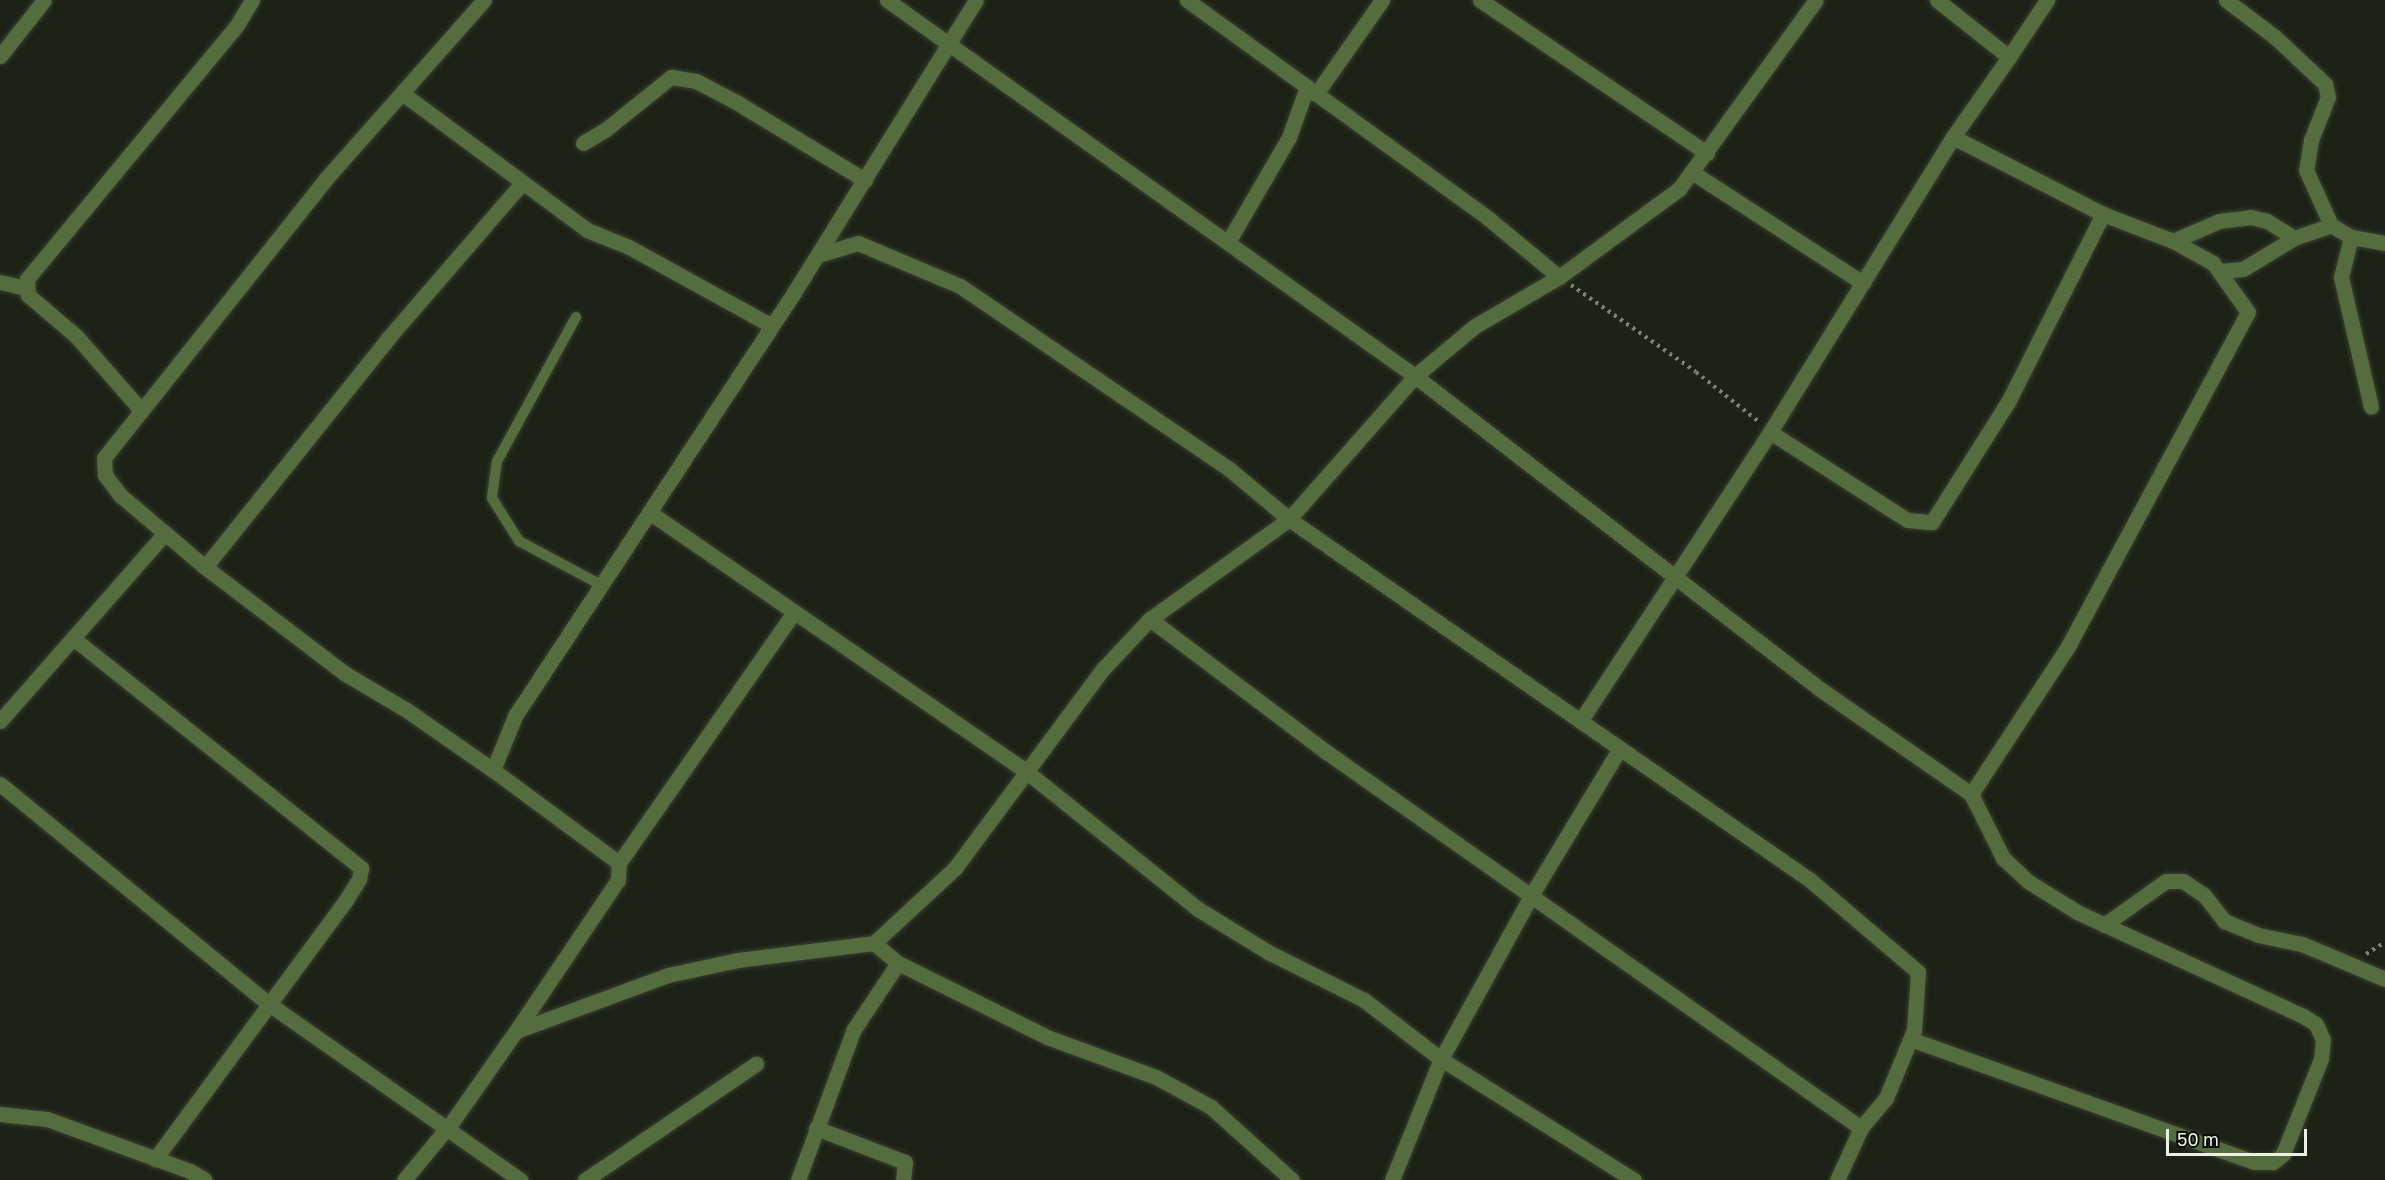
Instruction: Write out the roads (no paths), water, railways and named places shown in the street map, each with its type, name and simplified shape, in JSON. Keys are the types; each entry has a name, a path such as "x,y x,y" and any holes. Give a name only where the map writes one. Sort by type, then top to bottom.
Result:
{"street":[{"path":"0,56 44,0"},
{"path":"25,288 35,267 209,60 252,0"},
{"path":"483,0 325,180 140,409 104,458 105,475 120,495 205,567 344,674 408,711 494,770 619,863"},
{"path":"887,0 951,43 1414,376 1820,689 1971,794 2003,858 2029,882 2104,924 2316,1024 2323,1040 2322,1059 2283,1154 2273,1162 2254,1162 1910,1039"},
{"path":"494,770 515,716 818,255 976,0"},
{"path":"1187,0 1489,219 1559,277"},
{"path":"1228,242 1288,138 1311,90 1382,0"},
{"path":"1480,0 1707,153"},
{"path":"516,1031 668,975 738,960 874,943 955,868 1103,669 1150,619 1289,519 1414,376 1475,326 1559,277 1679,189 1816,0"},
{"path":"1937,0 2009,57"},
{"path":"1581,720 1770,432 1953,137 2047,0"},
{"path":"2226,0 2275,37 2325,84 2328,97 2311,140 2306,170 2331,225 2351,237 2385,243"},
{"path":"583,143 671,77 696,81 736,102 865,180"},
{"path":"402,93 587,230 629,247 772,326"},
{"path":"1953,137 2103,214 2174,241 2214,263 2248,312 2236,340 2069,645 1971,794"},
{"path":"1692,172 1863,283"},
{"path":"205,567 390,336 522,183"},
{"path":"1770,432 1907,520 1932,522 2008,402 2103,214"},
{"path":"2174,241 2219,220 2251,217 2267,221 2294,238"},
{"path":"2220,271 2243,269 2294,238 2331,225"},
{"path":"2351,237 2341,277 2371,407"},
{"path":"818,255 858,243 960,286 1228,468 1289,519 1810,880 1909,961 1918,972 1910,1039 1886,1098 1861,1128 1837,1180"},
{"path":"0,282 25,288 76,336 140,409"},
{"path":"649,512 1027,772 1198,909 1268,952 1364,1000 1441,1059 1634,1180"},
{"path":"0,721 165,532"},
{"path":"404,1180 445,1130 516,1031 618,880 619,863 794,612"},
{"path":"1150,619 1325,751 1532,894 1861,1128"},
{"path":"73,638 361,868 360,879 346,900 155,1159"},
{"path":"1392,1180 1441,1059 1532,894 1620,748"},
{"path":"0,784 269,1004 445,1130 520,1180"},
{"path":"2104,924 2166,881 2183,881 2204,895 2224,921 2258,935 2302,944 2385,979"},
{"path":"874,943 898,963 1047,1037 1156,1077 1211,1107 1292,1180"},
{"path":"798,1180 854,1029 898,963"},
{"path":"585,1180 756,1064"},
{"path":"0,1114 46,1119 205,1180"},
{"path":"816,1128 905,1162 903,1180"}],"lane":[{"path":"576,317 497,460 492,498 519,541 602,585"}]}
